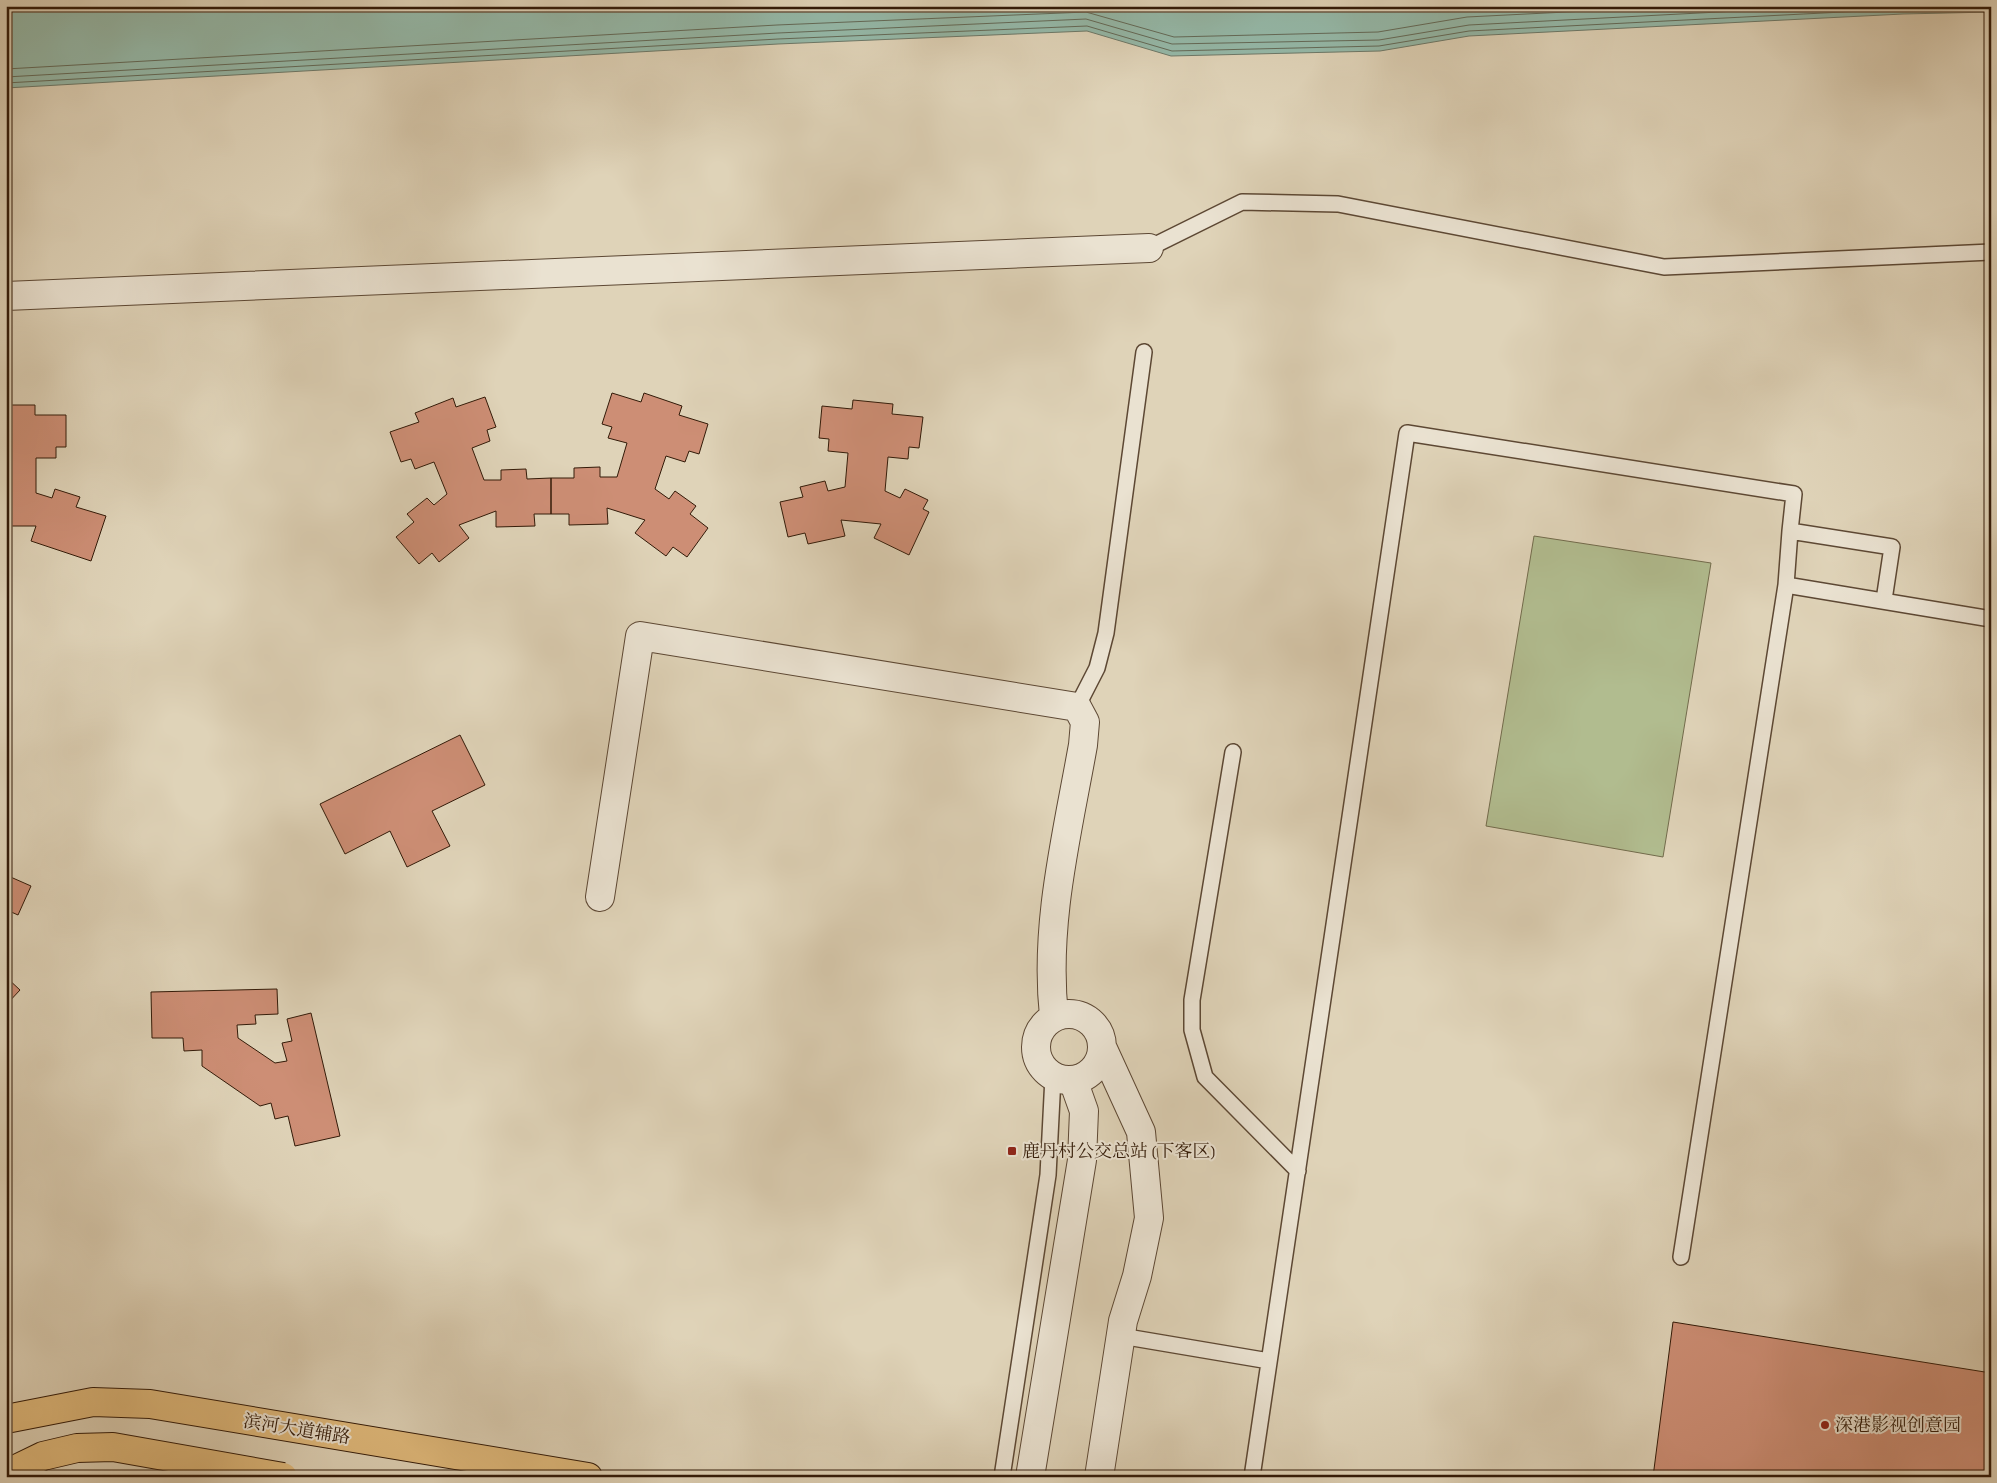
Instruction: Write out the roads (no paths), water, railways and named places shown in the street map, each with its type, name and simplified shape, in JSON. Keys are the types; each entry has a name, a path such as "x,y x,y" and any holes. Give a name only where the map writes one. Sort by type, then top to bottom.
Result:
{"main road":[{"name":"滨河大道辅路","path":"6,1419 92,1402 150,1404 588,1477"},
{"path":"6,1474 43,1456 77,1448 113,1447 283,1477"}],"street":[{"path":"6,296 1149,248"},
{"path":"600,898 640,636 1077,707 1085,722 1053,918 1052,993 1054,1016"},
{"path":"1030,1477 1082,1160 1084,1111 1063,1078 1038,1062 1036,1041 1039,1031 1054,1016 1077,1014 1088,1019 1102,1037 1103,1049 1141,1132 1149,1218 1145,1244 1123,1321 1099,1477"},
{"path":"1063,1078 1085,1077 1094,1070 1100,1060 1103,1049"}],"lane":[{"path":"1149,248 1242,202 1338,204 1664,266 1991,252"},
{"path":"1077,707 1097,668 1106,633 1144,352"},
{"path":"1252,1477 1407,433 1794,494 1786,585 1681,1257"},
{"path":"1790,531 1892,547 1884,600"},
{"path":"1786,585 1991,619"},
{"path":"1233,752 1192,1000 1192,1030 1206,1077 1298,1171"},
{"path":"1002,1477 1063,1078"},
{"path":"1121,1336 1269,1362"}],"water":[{"path":"6,6 1991,6 1991,12 1903,14 1469,36 1380,51 1171,56 1087,31 778,44 6,88"}],"place":[{"name":"鹿丹村公交总站 (下客区)","path":"1012,1151"},
{"name":"深港影视创意园","path":"1825,1425"}]}
